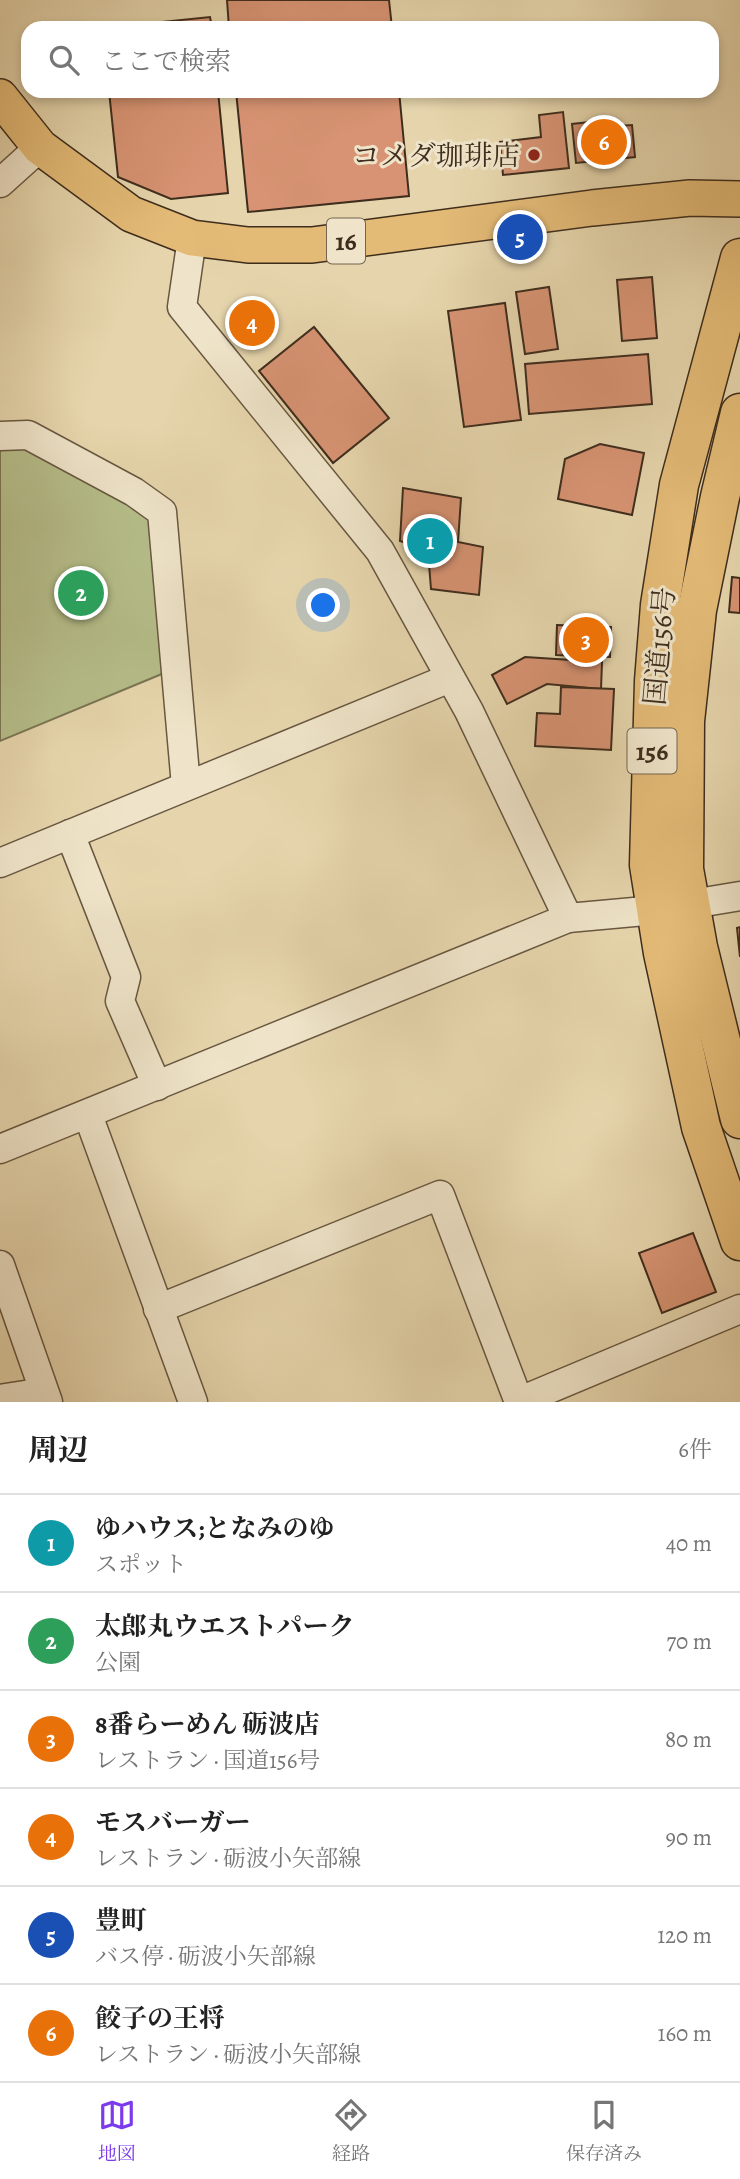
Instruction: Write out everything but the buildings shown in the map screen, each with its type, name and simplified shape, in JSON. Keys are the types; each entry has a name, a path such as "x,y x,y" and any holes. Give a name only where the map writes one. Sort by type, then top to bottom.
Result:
{"highway":[{"name":"国道156号","path":"740,258 679,485 660,605 654,681 649,865 673,908 740,1119"},
{"name":"国道156号","path":"740,413 698,610 687,707 684,869 663,953 701,1127 740,1241"}],"main road":[{"name":"16","path":"0,97 40,147 131,214 192,238 248,245 312,245 604,207 690,198 740,199"}],"street":[{"path":"0,183 40,147"},
{"path":"192,238 182,307 380,551 475,724 568,918"},
{"path":"0,436 28,435 134,492 162,512 187,786"},
{"path":"0,863 450,678"},
{"path":"70,834 126,978 120,1001 157,1086"},
{"path":"0,1149 568,918 673,908 740,896"},
{"path":"88,1115 192,1402"},
{"path":"158,1309 440,1195 518,1402 740,1310"},
{"path":"0,1265 46,1397 0,1399"}],"green space":[{"path":"0,440 26,440 156,515 169,671 0,741"}],"place":[{"name":"餃子の王将","path":"604,142"},
{"name":"コメダ珈琲店","path":"534,155"},
{"name":"豊町","path":"520,237"},
{"name":"モスバーガー","path":"252,323"},
{"name":"ゆハウス;となみのゆ","path":"430,541"},
{"name":"太郎丸ウエストパーク","path":"81,593"},
{"name":"8番らーめん 砺波店","path":"586,640"}]}
